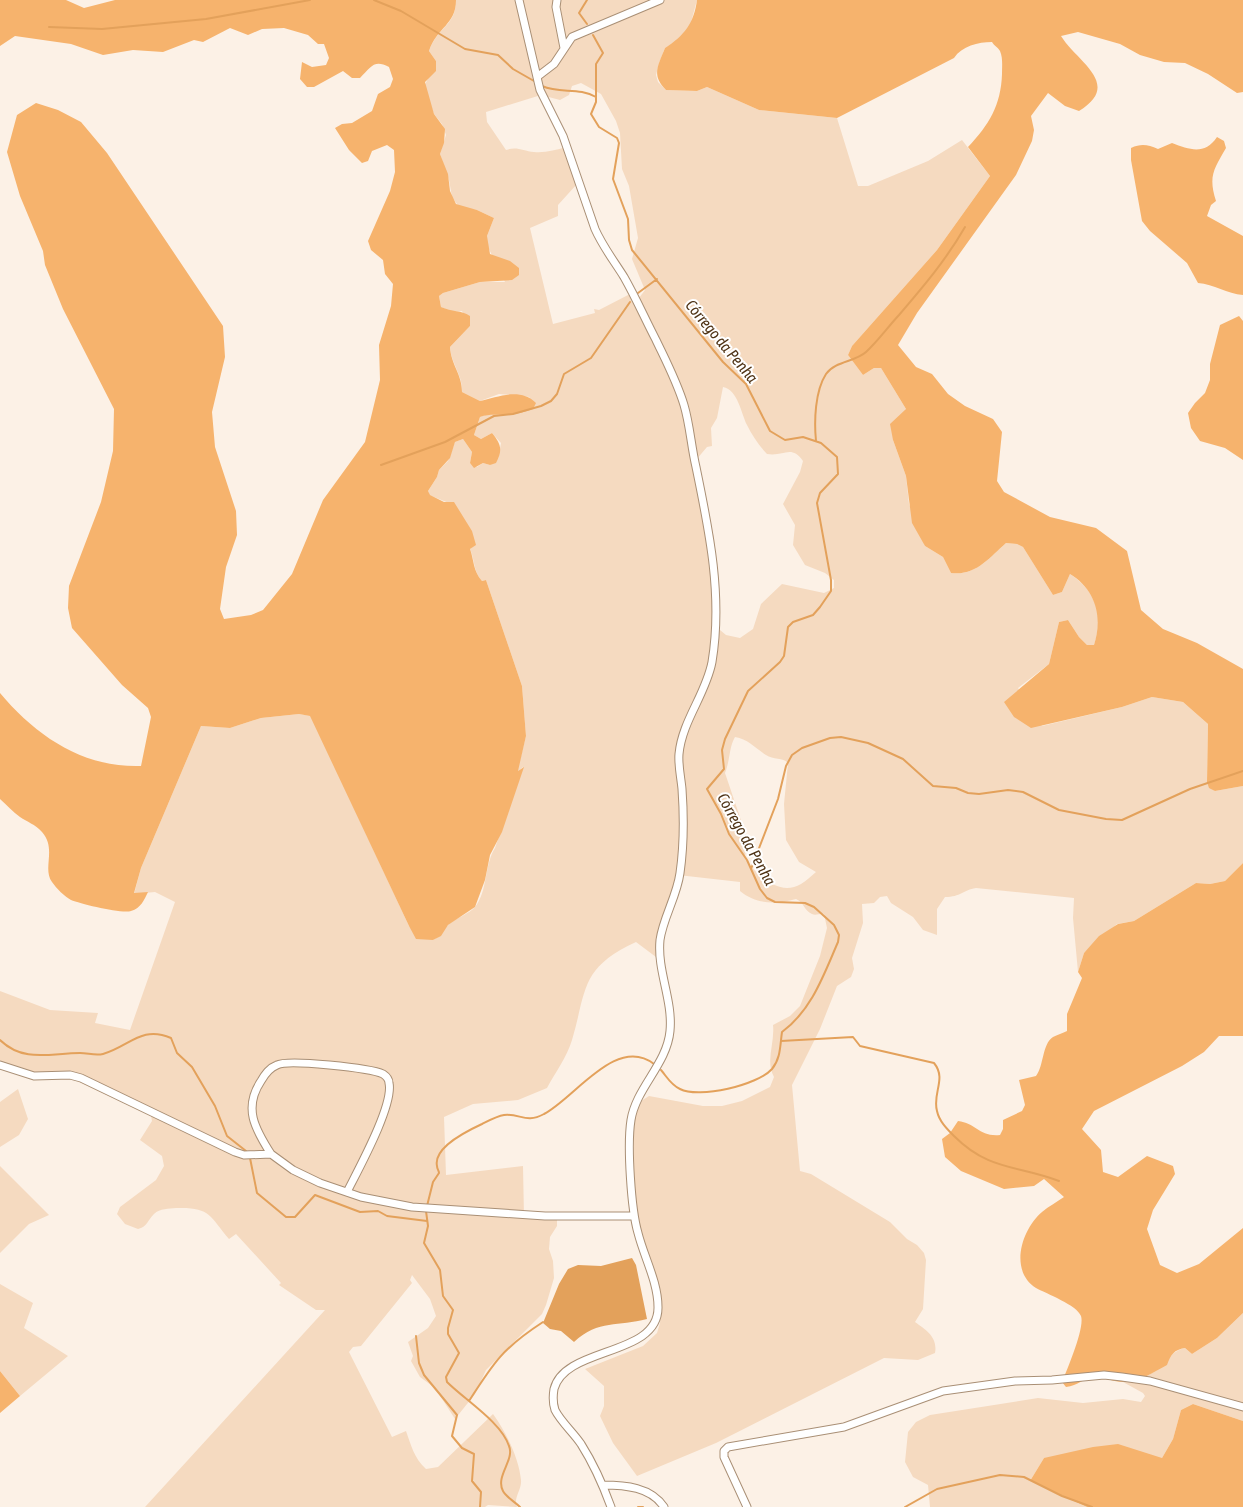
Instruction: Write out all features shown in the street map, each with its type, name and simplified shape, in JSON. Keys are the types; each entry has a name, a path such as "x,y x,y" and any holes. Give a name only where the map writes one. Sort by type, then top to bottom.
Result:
{"street":[{"path":"519,0 537,77 564,136 601,242 636,299 676,381 684,406 708,518 714,565 715,620 712,661 705,690 682,740 679,756 684,823 680,873 674,899 660,938 660,967 669,1010 670,1030 667,1046 636,1103 631,1120 634,1216 653,1278 658,1306 657,1317 651,1330 640,1339 582,1362 565,1373 558,1381 554,1390 555,1409 583,1447 603,1485 610,1507"},
{"path":"557,0 556,7 564,48"},
{"path":"537,77 554,64 572,37 660,0"},
{"path":"347,1192 384,1113 390,1090 389,1080 384,1074 354,1068 294,1062 278,1064 269,1070 253,1096 251,1110 253,1122 271,1154 293,1170 347,1192 361,1197 427,1209 545,1216 634,1216"},
{"path":"0,1065 34,1076 70,1075 80,1078 235,1152 244,1155 271,1154"},
{"path":"747,1507 724,1457 724,1451 728,1447 844,1427 942,1391 1014,1381 1052,1380 1104,1374 1150,1381 1243,1407"},
{"path":"603,1485 626,1485 643,1490 664,1507"}],"shaded area":[{"path":"0,0 66,0 84,8 115,0 456,0 450,21 432,43 429,51 436,61 436,71 425,82 434,114 445,129 444,143 440,154 448,174 450,191 456,204 477,210 494,218 487,236 490,254 510,261 519,268 519,275 512,280 480,282 443,293 439,296 441,307 470,316 470,326 450,347 452,359 462,386 462,392 480,401 516,394 530,398 536,403 533,409 519,413 480,417 474,435 481,439 492,433 500,447 500,454 496,463 490,465 483,463 474,468 470,463 472,452 463,439 455,442 450,458 439,470 428,491 430,495 444,502 454,502 472,531 476,545 470,549 475,569 482,581 486,580 522,686 526,736 518,771 524,767 502,832 490,855 485,880 475,907 448,925 441,936 433,940 416,939 310,716 299,714 261,718 230,728 201,726 141,868 134,893 148,892 140,906 131,911 126,912 92,906 71,900 63,895 49,877 49,852 46,838 39,829 17,815 0,799 0,693 14,709 45,736 80,755 120,765 141,766 151,717 148,708 122,685 72,628 68,608 69,586 101,502 113,451 114,409 63,309 45,265 43,251 20,196 7,152 17,115 36,103 58,110 81,122 107,153 223,326 225,357 212,412 215,447 236,511 237,535 226,567 220,609 224,619 251,615 263,610 292,574 323,500 365,442 380,380 379,345 391,306 393,284 385,274 383,260 371,250 368,241 390,191 395,172 394,150 387,145 372,151 368,161 362,163 349,150 335,128 342,124 352,123 372,111 378,94 390,87 393,79 389,67 380,64 373,65 360,78 352,78 343,71 314,87 307,87 300,79 302,62 312,67 326,65 329,58 324,44 318,44 308,35 284,28 262,29 248,35 230,28 203,42 194,40 163,52 133,50 103,55 71,44 15,36 0,46"},
{"path":"456,0 697,0 690,26 680,39 665,48 656,75 658,82 666,90 697,91 707,87 759,110 837,118 858,186 868,186 928,161 962,140 990,176 937,250 852,346 848,355 863,375 874,368 881,368 906,409 893,440 906,476 909,504 925,546 943,557 951,573 968,572 975,569 1006,543 1017,544 1023,547 1053,595 1062,592 1070,574 1092,596 1098,614 1097,634 1094,645 1087,645 1079,637 1068,620 1059,622 1049,664 1018,688 1042,726 1122,707 1152,697 1183,702 1208,724 1207,782 1215,791 1243,786 1243,863 1225,881 1210,884 1196,883 1134,921 1117,924 1084,953 1078,972 1073,918 1074,898 972,889 955,896 945,897 937,909 937,935 923,930 913,917 891,903 887,896 880,897 874,903 862,904 863,923 852,958 854,969 851,977 837,986 820,1029 792,1085 800,1171 811,1174 890,1222 924,1253 926,1260 923,1309 915,1322 933,1338 935,1353 918,1360 884,1358 716,1443 637,1476 613,1443 600,1416 604,1406 604,1386 585,1369 643,1346 657,1333 660,1323 661,1299 644,1251 634,1203 634,1116 641,1101 649,1096 703,1106 722,1106 742,1101 770,1087 774,1077 770,1065 773,1025 790,1016 800,1006 820,956 827,928 824,914 815,915 809,913 801,902 796,899 781,902 760,901 746,896 740,891 740,882 678,875 670,899 660,960 636,942 604,961 595,971 584,993 570,1046 547,1088 518,1100 473,1104 444,1117 446,1175 523,1166 524,1217 557,1220 557,1226 550,1237 549,1249 553,1261 554,1278 542,1314 486,1370 475,1394 455,1419 435,1388 420,1377 411,1361 413,1356 408,1342 428,1328 436,1316 430,1299 412,1275 410,1280 412,1283 361,1346 353,1347 349,1352 392,1437 406,1431 416,1456 426,1469 438,1467 493,1414 503,1429 518,1463 521,1484 516,1500 517,1507 488,1505 485,1507 145,1507 325,1310 316,1310 279,1285 281,1283 236,1234 229,1239 212,1218 202,1211 187,1208 165,1209 156,1212 141,1228 138,1229 125,1224 117,1214 120,1207 156,1180 164,1166 162,1156 140,1140 152,1121 151,1116 73,1079 31,1074 0,1062 0,991 50,1010 98,1013 95,1023 130,1030 175,902 155,892 134,894 141,868 201,726 230,728 261,718 299,714 311,716 409,926 433,940 449,924 475,907 479,901 489,862 523,767 517,772 526,736 522,686 486,580 482,581 476,569 470,549 472,547 449,503 429,495 428,491 439,470 448,461 455,442 463,439 472,452 470,463 477,467 483,463 490,465 498,459 501,443 492,433 481,439 474,435 480,417 488,414 506,415 530,397 499,394 480,401 462,392 461,380 452,359 450,347 470,326 462,311 452,312 441,307 439,296 443,293 480,282 505,282 487,245 487,236 494,218 477,210 459,207 452,197 449,180 440,154 446,135 442,124 434,114 424,87 436,61 429,51 437,36 450,21 455,9","holes":["581,83 601,94 616,121 620,133 622,169 629,186 638,238 632,259 645,290 639,298 630,294 599,310 594,309 595,313 553,324 530,228 558,216 558,205 577,184 566,147 542,152 517,149 506,150 487,122 486,112 541,95 560,100 569,95 572,86","723,387 736,397 749,429 767,454 791,452 795,453 803,461 800,472 783,504 795,525 793,545 805,565 825,573 834,580 834,588 824,593 782,584 761,604 753,629 740,638 726,635 720,630 714,538 696,460 707,447 712,446 711,428 717,418","735,737 744,740 769,757 788,763 784,804 786,840 799,862 816,872 801,884 785,888 777,886 755,871 745,858 747,838 725,773"]},
{"path":"697,0 1243,0 1243,92 1237,93 1208,74 1185,63 1164,62 1140,55 1120,44 1078,32 1061,36 1092,73 1097,82 1097,92 1092,101 1079,111 1065,106 1048,93 1031,116 1034,130 1032,141 1016,175 917,313 898,345 916,367 932,374 948,394 965,406 993,419 1002,432 997,481 1004,492 1050,517 1096,528 1127,551 1141,610 1163,629 1197,643 1243,669 1243,786 1215,791 1209,788 1207,782 1208,724 1183,702 1152,697 1122,707 1031,728 1014,717 1004,702 1049,664 1059,622 1068,620 1079,637 1087,645 1094,645 1098,624 1095,605 1091,596 1079,580 1070,574 1062,592 1053,595 1023,547 1017,544 1006,543 975,569 968,572 951,573 943,557 925,546 912,523 906,476 893,440 890,424 906,409 881,368 874,368 863,375 848,355 852,346 937,250 990,176 968,147 988,122 996,105 1002,74 1002,59 999,50 992,42 981,43 961,50 954,58 837,118 759,110 707,87 697,91 666,90 661,85 657,70 665,48 683,34 691,22"},
{"path":"1217,137 1224,141 1226,148 1218,162 1212,179 1216,201 1211,205 1207,216 1243,236 1243,295 1198,283 1187,263 1150,231 1142,221 1131,160 1131,148 1138,145 1158,149 1172,143 1185,148 1202,149 1212,143"},
{"path":"1239,316 1243,321 1243,460 1225,448 1200,441 1191,428 1188,413 1205,393 1210,380 1210,364 1220,325"},
{"path":"1243,863 1243,1036 1219,1036 1204,1052 1182,1066 1094,1111 1082,1129 1101,1150 1103,1172 1118,1177 1147,1156 1173,1166 1175,1174 1153,1210 1147,1229 1160,1265 1177,1273 1199,1264 1243,1228 1243,1313 1217,1338 1192,1354 1185,1348 1178,1350 1172,1355 1167,1365 1141,1378 1123,1382 1091,1377 1066,1387 1062,1382 1078,1339 1082,1322 1081,1316 1068,1304 1036,1288 1028,1281 1020,1261 1021,1250 1028,1229 1045,1210 1064,1197 1044,1179 1034,1186 1004,1189 961,1171 945,1157 942,1139 950,1133 958,1121 969,1124 987,1134 1000,1135 1003,1129 1003,1120 1022,1111 1025,1105 1019,1080 1036,1076 1049,1040 1067,1031 1067,1014 1082,978 1078,972 1084,953 1099,936 1118,924 1134,921 1196,883 1210,884 1225,881"},
{"path":"18,1089 28,1119 19,1135 0,1147 0,1102"},
{"path":"0,1166 49,1215 29,1224 0,1253"},
{"path":"632,1258 636,1265 647,1319 600,1327 583,1335 574,1342 561,1331 550,1329 543,1323 559,1284 568,1269 578,1265 601,1266"},
{"path":"0,1284 33,1303 24,1328 68,1356 20,1396 0,1371"},
{"path":"1243,1313 1243,1421 1193,1404 1181,1410 1173,1439 1162,1458 1044,1458 1030,1481 1087,1507 930,1507 928,1485 913,1477 905,1462 908,1432 916,1422 930,1415 1038,1398 1083,1403 1123,1399 1141,1402 1145,1396 1143,1393 1123,1382 1154,1372 1180,1350 1185,1348 1192,1354 1217,1338"},
{"path":"0,1371 20,1396 0,1413"},
{"path":"1193,1404 1243,1421 1243,1507 1087,1507 1030,1481 1044,1458 1093,1447 1118,1444 1162,1458 1173,1439 1181,1410"}],"waterway":[{"path":"49,27 102,29 206,19 310,0"},
{"path":"374,0 401,11 465,49 498,55 513,69 534,81"},
{"name":"Córrego da Penha","path":"587,0 579,13 587,24"},
{"name":"Córrego da Penha","path":"593,35 603,53 596,64 596,102 591,114 599,127 617,138 619,143 613,179 628,219 629,240 632,250 723,362 746,384 770,431 785,440 803,437 821,443 837,457 838,474 820,493 817,503 831,580 831,591 813,615 793,622 788,627 784,656 780,662 748,691 725,739 722,750 724,769 707,789 721,814 729,834 747,860 760,889 767,898 775,902 805,903 814,907 834,925 839,935 838,942 816,991 801,1013 782,1032 777,1060 772,1069 765,1075 728,1089 689,1092 677,1087 661,1070"},
{"path":"542,86 556,90 583,92 596,97"},
{"path":"816,441 817,397 826,374 834,366 866,352 875,343 934,273 965,227"},
{"path":"638,293 657,279"},
{"path":"381,465 445,442 494,416 513,414 551,401 557,394 564,374 591,358 630,302"},
{"path":"751,869 778,799 786,766 792,755 802,748 830,738 841,737 868,743 903,759 933,786 956,788 968,793 979,794 1008,790 1023,792 1059,810 1106,819 1122,820 1190,789 1243,771"},
{"path":"0,1040 18,1052 28,1054 80,1053 97,1055 112,1051 136,1038 151,1034 171,1038 177,1053 192,1067 215,1106 227,1136 246,1151"},
{"path":"781,1041 853,1037 860,1046 934,1063 939,1075 936,1098 938,1115 946,1128 954,1136 979,1156 1004,1166 1059,1181"},
{"name":"Córrego da Penha","path":"427,1206 433,1182 439,1173 437,1159 453,1140 501,1116 538,1117 556,1106 596,1072 625,1057 640,1057 654,1064"},
{"path":"250,1158 257,1193 286,1217 295,1217 315,1195 360,1212 378,1211 387,1216 427,1221"},
{"name":"Córrego da Penha","path":"426,1211 428,1226 424,1243 440,1270 443,1296 453,1310 448,1334 459,1353 446,1377 447,1382 491,1420 505,1437 510,1451 501,1485 506,1495 520,1507"},
{"path":"469,1401 500,1357 529,1331 543,1322"},
{"path":"416,1336 419,1363 424,1375 457,1415 452,1436 462,1448 474,1454 472,1481 481,1492 480,1507"},
{"path":"905,1507 937,1489 1000,1475 1024,1477 1062,1496 1092,1507"},
{"name":"Córrego da Penha","path":"638,1507 643,1507"}]}
